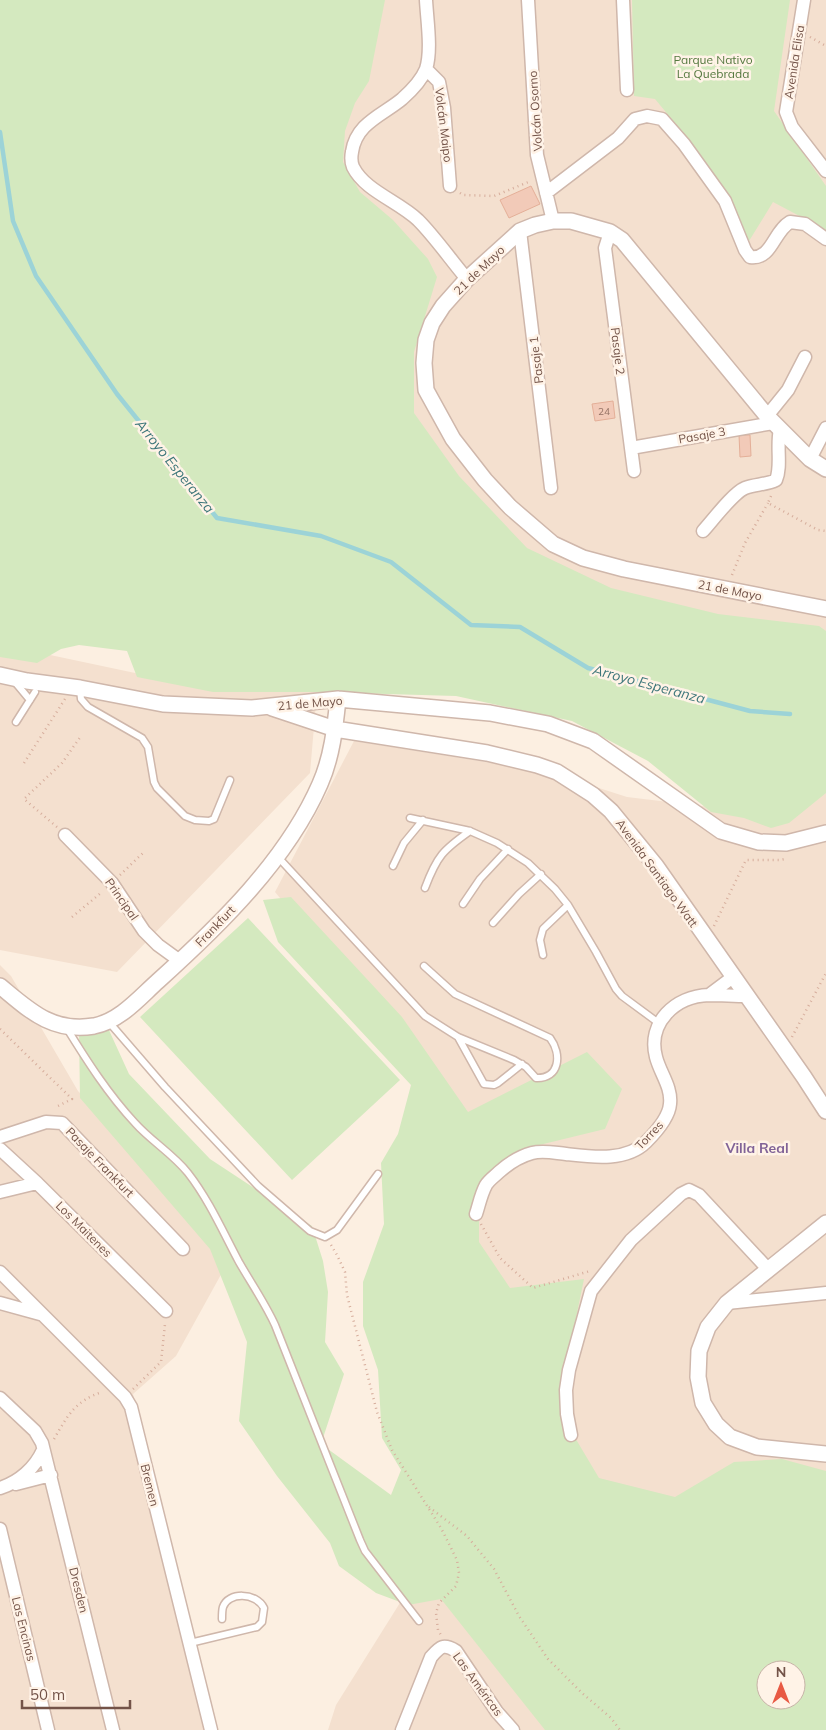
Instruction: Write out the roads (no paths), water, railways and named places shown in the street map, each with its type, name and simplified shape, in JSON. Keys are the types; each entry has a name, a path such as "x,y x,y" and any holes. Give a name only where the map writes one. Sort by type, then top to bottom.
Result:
{"street":[{"path":"426,0 428,49 426,69 415,86 404,97 372,120 356,136 351,155 352,165 367,185 404,207 419,221 466,278"},
{"name":"Volcán Osorno","path":"528,0 537,155 553,221"},
{"path":"623,0 628,90"},
{"name":"Avenida Elisa","path":"804,0 786,112 792,127 826,171"},
{"name":"Volcán Maipo","path":"426,69 439,82 450,186"},
{"path":"546,193 618,138 635,119 647,116 662,119 684,144 725,201 745,250 750,257 757,258 766,254 782,226 790,222 805,224 826,239"},
{"name":"21 de Mayo","path":"826,470 810,459 773,423 622,240 610,232 572,221 553,221 520,231 466,278 432,323 426,340 424,363 426,390 453,439 485,480 531,526 553,544 583,558 624,570 727,588 826,609"},
{"name":"Pasaje 1","path":"520,231 551,488"},
{"name":"Pasaje 2","path":"610,232 605,248 634,471"},
{"path":"703,531 739,492 748,487 776,480 779,467 773,423 805,357"},
{"name":"Pasaje 3","path":"631,448 773,423"},
{"path":"810,459 826,428"},
{"name":"21 de Mayo","path":"6,677 163,704 230,708 267,707 338,699 490,713 548,724 592,741 721,831 759,842 786,843 825,835"},
{"name":"Frankfurt","path":"0,986 38,1016 51,1023 66,1026 94,1026 121,1015 211,932 235,906 292,835 320,785 327,766 335,729 338,699"},
{"name":"Avenida Santiago Watt","path":"267,707 335,729 514,759 550,770 574,782 593,795 611,811 656,866 826,1110"},
{"name":"Principal","path":"65,835 112,883 144,931 158,946 180,961"},
{"name":"Torres","path":"709,995 733,977"},
{"name":"Torres","path":"476,1214 487,1184 506,1166 532,1153 549,1152 622,1156 634,1151 646,1142 666,1117 670,1105 668,1088 656,1060 653,1046 654,1034 666,1014 678,1004 693,998 709,995 747,996"},
{"name":"Pasaje Frankfurt","path":"0,1138 46,1122 58,1122 66,1126 183,1249"},
{"name":"Los Maitenes","path":"0,1149 37,1183 166,1312"},
{"path":"0,1192 37,1183"},
{"path":"571,1435 567,1414 566,1390 591,1291 631,1240 681,1194 690,1190 698,1195 768,1269"},
{"path":"826,1223 727,1303 708,1327 699,1351 698,1377 703,1403 716,1424 730,1437 756,1447 826,1454"},
{"name":"Bremen","path":"0,1272 120,1392 131,1407 211,1730"},
{"path":"727,1303 826,1293"},
{"path":"0,1303 43,1314"},
{"name":"Dresden","path":"0,1398 35,1431 42,1443 113,1730"},
{"path":"3,1487 24,1475 35,1465 43,1450"},
{"path":"3,1487 51,1475"},
{"name":"Las Encinas","path":"0,1529 48,1730"},
{"name":"Las Américas","path":"402,1730 431,1657 440,1648 448,1646 456,1651 497,1712 513,1730"}],"lane":[{"path":"6,677 30,700"},
{"path":"76,688 81,699 88,707 142,738 148,747 154,782 157,788 185,816 195,820 209,821 214,819 230,780"},
{"path":"16,722 35,692"},
{"path":"410,818 470,831 508,849 541,874 568,905 616,989 622,996 660,1024"},
{"path":"393,866 404,844 423,820"},
{"path":"425,888 433,865 447,847 470,831"},
{"path":"463,904 480,879 508,849"},
{"path":"277,855 425,1016 458,1037 522,1064 536,1078 546,1077 557,1065 556,1046 550,1038 455,994 424,966"},
{"path":"493,923 519,894 541,874"},
{"path":"543,956 540,940 543,929 568,905"},
{"path":"108,1021 165,1087 258,1186 310,1231 325,1237 338,1230 378,1174"},
{"path":"66,1026 92,1069 118,1104 137,1125 186,1171 197,1186 275,1325 365,1551 419,1622"},
{"path":"458,1037 484,1084 494,1085 498,1083 522,1064"},
{"path":"190,1643 257,1627 262,1622 264,1608 257,1599 240,1596 226,1602 223,1606 222,1619"}],"waterway":[{"name":"Arroyo Esperanza","path":"0,132 13,221 36,276 117,394 217,518 321,536 391,562 471,625 520,627 588,668 750,711 790,714"}],"district":[{"name":"Villa Real","path":"757,1148"}],"park label":[{"name":"Parque Nativo La Quebrada","path":"713,66"}]}
